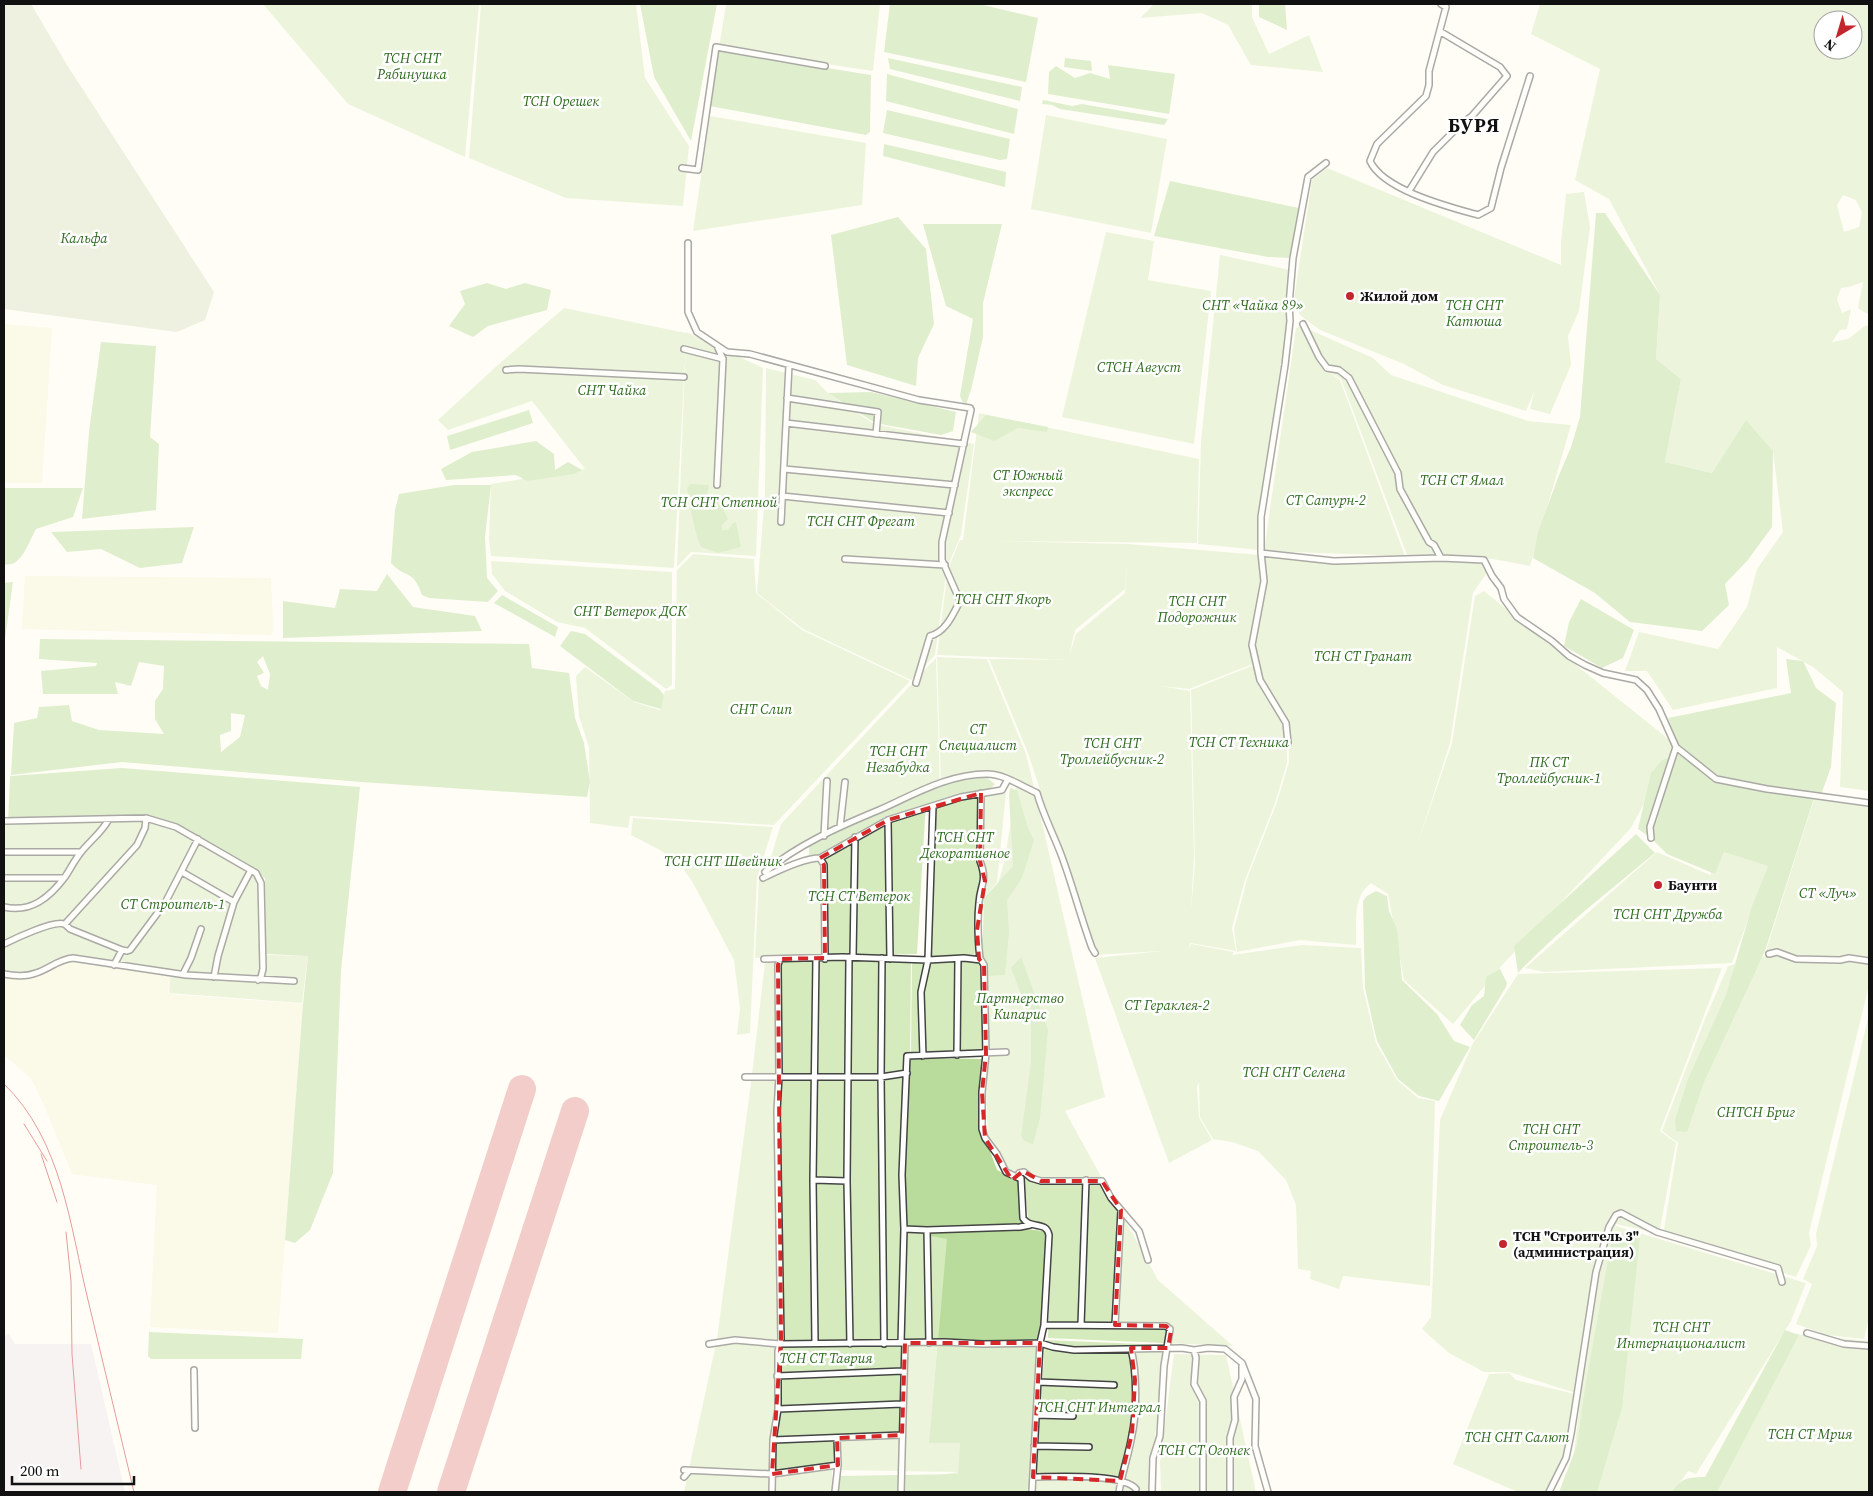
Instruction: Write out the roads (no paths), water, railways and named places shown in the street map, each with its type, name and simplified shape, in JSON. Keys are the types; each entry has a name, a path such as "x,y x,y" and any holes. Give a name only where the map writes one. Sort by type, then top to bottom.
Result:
{"street":[{"path":"1441,4 1446,7 1441,32 1429,71 1429,85 1426,96 1377,144 1370,161 1373,168 1386,180 1447,207 1478,215 1491,208 1501,168 1530,76"},
{"path":"1409,191 1433,152 1460,125 1472,116 1507,76 1500,66 1441,32"},
{"path":"682,168 698,170 716,47 825,66"},
{"path":"1288,743 1286,723 1260,680 1252,645 1264,581 1261,553 1261,517 1290,321 1288,305 1293,258 1308,177 1326,163"},
{"path":"688,243 688,312 697,332 718,348 727,352 750,354 919,400 971,409 942,542 942,560 960,601 946,626 937,634 930,636 916,683"},
{"path":"1303,324 1319,357 1327,368 1339,370 1349,378 1398,473 1400,489 1429,542 1434,545 1441,558"},
{"path":"718,348 723,359 718,485"},
{"path":"684,350 723,359"},
{"path":"781,522 789,365"},
{"path":"506,370 519,369 684,377"},
{"path":"787,398 878,412 876,434"},
{"path":"786,423 964,444"},
{"path":"784,469 955,485"},
{"path":"782,496 949,513"},
{"path":"1261,553 1334,561 1441,558 1484,560 1501,588 1504,600 1517,617 1552,641 1568,656 1603,673 1636,680 1647,690 1659,709 1676,747 1716,778 1767,789 1869,802"},
{"path":"845,558 945,565"},
{"path":"1652,838 1650,827 1676,747"},
{"path":"765,872 786,855 840,827 945,781 986,774 998,775 1037,793 1043,815 1049,824 1063,858 1095,953"},
{"path":"763,878 782,868 812,858 820,858 888,820 961,797 1002,790 1008,780"},
{"path":"824,836 827,781"},
{"path":"840,827 845,782"},
{"path":"980,793 980,861 984,870 985,881 979,900 977,930 980,959 984,966 986,1054 982,1092 982,1128 985,1138 997,1154 1006,1172 1021,1178"},
{"path":"923,1056 921,992 928,960 933,806"},
{"path":"4,944 49,926 65,924 137,845 142,837 146,818"},
{"path":"5,821 146,818 176,827 251,870 259,876 261,883 262,973 258,980"},
{"path":"4,907 16,910 36,904 64,878 81,852 103,829 109,819"},
{"path":"888,820 890,958"},
{"path":"850,1344 847,1180 848,1077 855,838"},
{"path":"65,924 70,929 127,952 134,946 165,903 198,839"},
{"path":"4,852 81,852"},
{"path":"820,858 824,865 825,958"},
{"path":"214,977 218,956 234,902 251,870"},
{"path":"182,872 234,902"},
{"path":"4,878 64,878"},
{"path":"183,974 201,929"},
{"path":"114,965 122,950"},
{"path":"1769,954 1777,952 1796,959 1840,960 1849,958 1869,961"},
{"path":"764,959 851,957 928,960 980,959"},
{"path":"4,974 18,976 35,974 62,959 68,958 183,974 294,981"},
{"path":"815,1343 813,1180 816,1077 816,958"},
{"path":"882,958 881,1077 884,1344"},
{"path":"772,1492 773,1440 778,1409 777,1376 780,1344 777,1111 779,1076 778,964 780,959"},
{"path":"957,1056 958,959"},
{"path":"900,1492 904,1229 902,1175 907,1056 957,1056 1006,1052"},
{"path":"745,1076 881,1077 907,1073"},
{"path":"1030,1225 1023,1218 1021,1178 1018,1175 1023,1171 1036,1180 1041,1181 1102,1181 1111,1198 1139,1231 1148,1260"},
{"path":"813,1180 847,1180"},
{"path":"1081,1324 1086,1180"},
{"path":"1115,1325 1120,1210"},
{"path":"1549,1492 1566,1458 1594,1278 1605,1239 1614,1216 1621,1213 1657,1232 1778,1268 1782,1282"},
{"path":"904,1229 927,1230 1020,1227 1030,1225 1044,1226 1049,1232 1044,1325 1040,1343 1032,1492"},
{"path":"927,1230 929,1343"},
{"path":"1044,1325 1168,1326 1171,1331 1164,1366 1160,1436 1153,1458 1152,1492"},
{"path":"1807,1333 1844,1344 1869,1346"},
{"path":"709,1344 740,1340 780,1344 1040,1343 1074,1350 1226,1349 1242,1363 1256,1399 1255,1446 1268,1492"},
{"path":"1119,1492 1132,1434 1135,1380 1131,1349"},
{"path":"1194,1350 1196,1358 1194,1384 1204,1401 1203,1492"},
{"path":"1230,1492 1230,1438 1235,1420 1234,1397 1242,1379 1242,1363"},
{"path":"194,1370 195,1428"},
{"path":"777,1376 903,1371"},
{"path":"1038,1382 1114,1386"},
{"path":"778,1409 902,1404"},
{"path":"1036,1415 1073,1416"},
{"path":"773,1440 902,1435"},
{"path":"835,1492 838,1465 837,1438"},
{"path":"1034,1446 1089,1447"},
{"path":"684,1477 687,1470 708,1469 772,1474 838,1465"},
{"path":"1033,1477 1113,1479 1131,1484 1136,1489"}],"railway":[{"path":"4,1084 24,1106 39,1131 61,1185 134,1492"},
{"path":"24,1124 47,1161"},
{"path":"41,1154 57,1202"},
{"path":"66,1232 71,1281 72,1354 81,1469"}],"place":[{"name":"Жилой дом","path":"1350,296"},
{"name":"Баунти","path":"1658,885"},
{"name":"ТСН \"Строитель 3\" (администрация)","path":"1503,1244"}],"district":[{"name":"БУРЯ","path":"1474,125"}],"park label":[{"name":"ТСН СНТ Рябинушка","path":"412,66"},
{"name":"ТСН Орешек","path":"561,101"},
{"name":"Кальфа","path":"84,238"},
{"name":"СНТ «Чайка 89»","path":"1253,305"},
{"name":"ТСН СНТ Катюша","path":"1474,314"},
{"name":"СТСН Август","path":"1139,367"},
{"name":"СНТ Чайка","path":"612,390"},
{"name":"ТСН СТ Ямал","path":"1462,480"},
{"name":"СТ Южный экспресс","path":"1028,484"},
{"name":"СТ Сатурн-2","path":"1326,500"},
{"name":"ТСН СНТ Степной","path":"719,502"},
{"name":"ТСН СНТ Фрегат","path":"861,521"},
{"name":"ТСН СНТ Якорь","path":"1003,599"},
{"name":"ТСН СНТ Подорожник","path":"1197,610"},
{"name":"СНТ Ветерок ДСК","path":"630,611"},
{"name":"ТСН СТ Гранат","path":"1363,656"},
{"name":"СНТ Слип","path":"761,709"},
{"name":"СТ Специалист","path":"978,738"},
{"name":"ТСН СТ Техника","path":"1239,742"},
{"name":"ТСН СНТ Троллейбусник-2","path":"1112,752"},
{"name":"ТСН СНТ Незабудка","path":"898,760"},
{"name":"ПК СТ Троллейбусник-1","path":"1549,770"},
{"name":"ТСН СНТ Декоративное","path":"965,846"},
{"name":"ТСН СНТ Швейник","path":"723,861"},
{"name":"СТ «Луч»","path":"1828,893"},
{"name":"ТСН СТ Ветерок","path":"859,896"},
{"name":"СТ Строитель-1","path":"173,904"},
{"name":"ТСН СНТ Дружба","path":"1668,914"},
{"name":"СТ Гераклея-2","path":"1167,1005"},
{"name":"Партнерство Кипарис","path":"1020,1006"},
{"name":"ТСН СНТ Селена","path":"1294,1072"},
{"name":"СНТСН Бриг","path":"1756,1112"},
{"name":"ТСН СНТ Строитель-3","path":"1551,1138"},
{"name":"ТСН СНТ Интернационалист","path":"1681,1335"},
{"name":"ТСН СТ Таврия","path":"826,1358"},
{"name":"ТСН СНТ Интеграл","path":"1099,1407"},
{"name":"ТСН СТ Мрия","path":"1810,1434"},
{"name":"ТСН СНТ Салют","path":"1517,1437"},
{"name":"ТСН СТ Огонек","path":"1204,1450"}]}
